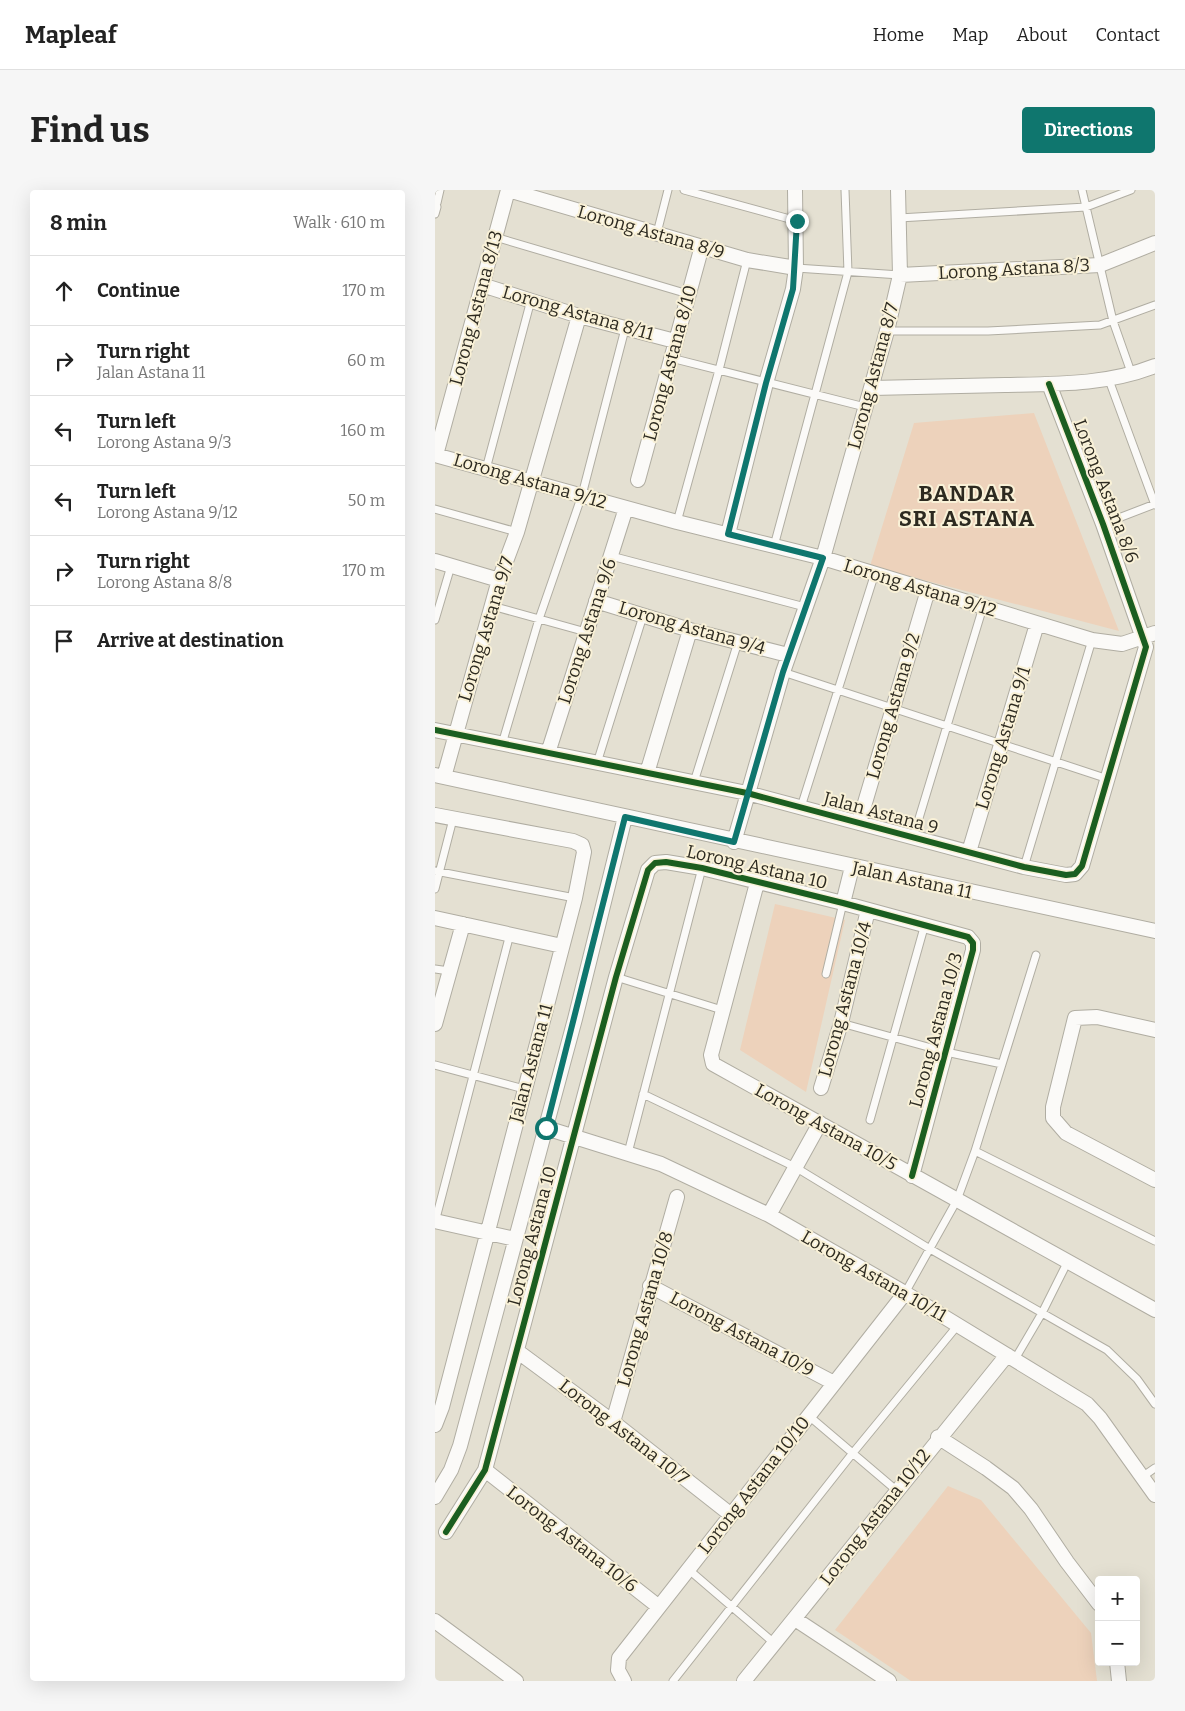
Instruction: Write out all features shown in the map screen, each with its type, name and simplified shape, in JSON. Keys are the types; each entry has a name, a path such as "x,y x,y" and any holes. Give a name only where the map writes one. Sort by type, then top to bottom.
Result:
{"street":[{"name":"Lorong Astana 8/9","path":"508,190 747,260 796,268"},
{"name":"Lorong Astana 8/13","path":"435,455 508,190"},
{"path":"728,534 766,383 793,289 796,268 797,221 795,190"},
{"name":"Lorong Astana 8/7","path":"734,842 788,655 823,558 887,332 900,275 898,190"},
{"name":"Lorong Astana 8/3","path":"900,275 1100,265 1155,243"},
{"name":"Lorong Astana 8/10","path":"638,480 702,246"},
{"name":"Lorong Astana 8/11","path":"481,285 579,316 675,341"},
{"name":"Lorong Astana 9/7","path":"440,776 455,734 499,580 517,532 579,316"},
{"path":"872,388 1049,384 1109,380 1132,376 1155,366"},
{"name":"Lorong Astana 8/6","path":"1049,384 1103,524 1150,635"},
{"name":"Lorong Astana 9/12","path":"435,455 677,522 823,558 1092,640 1122,644 1150,635"},
{"name":"Lorong Astana 9/6","path":"548,754 626,508"},
{"path":"435,561 499,580"},
{"name":"Lorong Astana 9/2","path":"859,823 928,590"},
{"name":"Lorong Astana 9/4","path":"596,601 690,630 788,655"},
{"name":"Lorong Astana 9/1","path":"969,852 1037,624"},
{"path":"647,773 690,630"},
{"name":"Jalan Astana 9","path":"435,730 747,793 1024,867 1066,875 1075,874 1082,866 1150,635"},
{"name":"Jalan Astana 11","path":"440,776 734,842 1155,932"},
{"name":"Jalan Astana 11","path":"435,815 573,841 581,845 584,859 488,1233 442,1407 435,1424"},
{"path":"435,1497 451,1470 460,1446 546,1128 625,817"},
{"name":"Lorong Astana 10","path":"446,1532 485,1470 616,977 648,870 655,863 666,862 702,868 925,924"},
{"path":"843,903 852,867"},
{"name":"Lorong Astana 10/5","path":"757,883 711,1055 713,1064 912,1176 1154,1306"},
{"name":"Lorong Astana 10/4","path":"821,1088 841,1023 868,910"},
{"path":"435,918 562,946"},
{"path":"435,1021 463,924"},
{"name":"Lorong Astana 10/3","path":"912,1176 973,943 968,937 925,924"},
{"path":"1155,1030 1097,1017 1075,1018 1053,1107 1053,1118 1066,1133 1155,1180"},
{"path":"769,1215 820,1123"},
{"name":"Lorong Astana 10/11","path":"546,1128 661,1164 769,1215 905,1292 1087,1404 1100,1418 1155,1495"},
{"name":"Lorong Astana 10/8","path":"613,1422 677,1197"},
{"path":"435,1222 515,1239"},
{"name":"Lorong Astana 10/9","path":"651,1286 834,1383"},
{"name":"Lorong Astana 10/10","path":"624,1681 618,1670 619,1658 905,1292"},
{"name":"Lorong Astana 10/7","path":"517,1351 613,1422 730,1514"},
{"name":"Lorong Astana 10/12","path":"745,1681 939,1437 1011,1357"},
{"path":"939,1437 1013,1488 1031,1509 1095,1599"},
{"name":"Lorong Astana 10/6","path":"485,1470 659,1607"},
{"path":"795,1619 889,1681"},
{"path":"435,1621 516,1681"},
{"path":"1117,1666 1119,1681"}],"lane":[{"path":"435,214 436,201 440,190"},
{"path":"657,233 668,190"},
{"path":"684,190 797,221"},
{"path":"774,546 848,272 845,190"},
{"path":"1082,190 1113,321 1132,376"},
{"path":"899,218 1086,207 1131,190"},
{"path":"495,237 688,294"},
{"path":"677,522 747,260"},
{"path":"796,268 900,275"},
{"path":"486,469 531,300"},
{"path":"887,332 989,331 1100,324 1155,305"},
{"path":"502,744 539,619 582,495 625,329"},
{"path":"671,358 865,408"},
{"path":"1103,524 1155,504 1109,380"},
{"path":"435,510 517,532"},
{"path":"611,556 805,607"},
{"path":"435,620 451,566"},
{"path":"801,808 875,573"},
{"path":"492,606 587,632"},
{"path":"913,838 983,607"},
{"path":"597,763 643,616"},
{"path":"1024,867 1057,763 1092,640"},
{"path":"694,782 738,642"},
{"path":"783,672 948,724 1001,744 1108,779"},
{"path":"435,889 437,871 453,819"},
{"path":"628,1153 702,868"},
{"path":"437,871 575,898"},
{"path":"826,974 843,903"},
{"path":"870,1120 925,924"},
{"path":"435,1222 510,934"},
{"path":"905,1292 957,1200 975,1152 1036,955"},
{"path":"435,968 449,971"},
{"path":"616,977 722,1010"},
{"path":"841,1023 946,1052 1002,1064"},
{"path":"435,1066 474,1074 524,1089"},
{"path":"643,1094 795,1167 930,1249 1107,1350 1137,1379 1155,1404"},
{"path":"975,1152 1155,1241"},
{"path":"1011,1357 1042,1313 1068,1261"},
{"path":"673,1681 730,1606 958,1325"},
{"path":"809,1416 896,1490"},
{"path":"1142,1477 1155,1468"},
{"path":"688,1568 774,1643"}],"shaded area":[{"path":"1034,413 1119,631 870,566 914,423"},
{"path":"775,904 845,920 806,1092 740,1050"},
{"path":"948,1486 981,1500 1091,1633 1097,1681 911,1681 835,1630"}],"cycle path":[{"path":"435,730 747,793 1024,867 1066,875 1075,874 1082,866 1146,647 1103,524 1049,384"},
{"path":"446,1532 485,1470 616,977 648,870 655,863 666,862 702,868 843,903 968,937 973,943 973,950 912,1176"}],"district":[{"name":"BANDAR SRI ASTANA","path":"967,506"}],"route":[{"path":"546,1128 625,817 734,842 783,672 823,558 728,534 766,383 793,289 796,268 797,221"}]}
